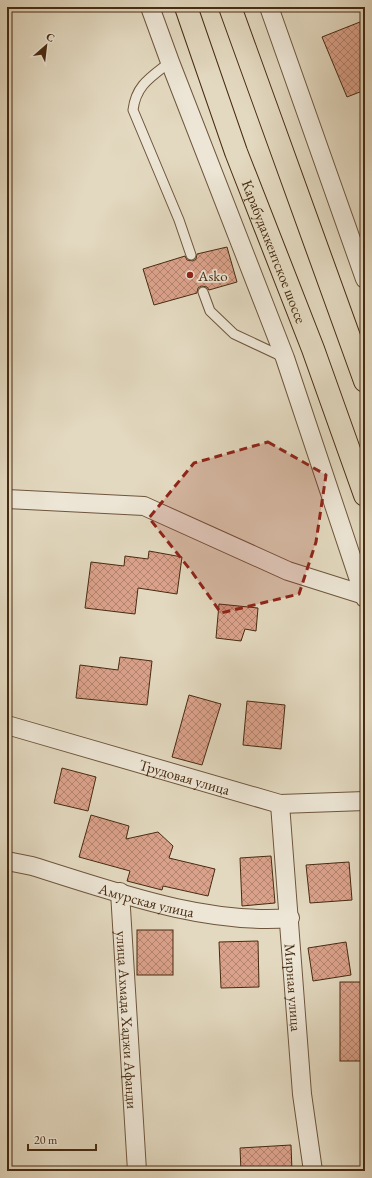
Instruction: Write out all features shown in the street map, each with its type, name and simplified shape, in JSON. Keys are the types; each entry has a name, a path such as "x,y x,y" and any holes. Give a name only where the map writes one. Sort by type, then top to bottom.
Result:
{"highway":[{"name":"Карабудахкентское шоссе","path":"186,7 236,152 313,349 365,495"},
{"path":"230,7 365,381"}],"street":[{"path":"150,7 285,358 365,596"},
{"path":"269,7 365,279"},
{"path":"7,499 144,506 288,571 365,596"},
{"name":"Трудовая улица","path":"7,725 280,804 365,801"},
{"name":"Мирная улица","path":"280,804 290,918 302,1094 313,1171"},
{"name":"Амурская улица","path":"7,861 32,866 184,909 234,918 268,920 290,918"},
{"name":"улица Ахмада Хаджи Афанди","path":"120,892 137,1171"}],"lane":[{"path":"170,62 146,82 135,97 133,110 179,220 191,255"},
{"path":"203,292 210,312 234,334 285,358"}],"highlighted area":[{"path":"268,442 326,475 316,542 299,594 221,613 192,572 149,518 194,463"}],"building":[{"path":"365,20 365,90 347,97 322,37"},
{"name":"Asko","path":"227,247 237,282 209,290 207,287 201,286 198,288 197,293 154,305 143,269 185,256 187,260 193,261 196,259 197,254"},
{"path":"149,551 182,557 177,594 138,588 135,614 85,608 91,562 124,566 125,556 148,559"},
{"path":"219,604 258,608 256,631 245,629 241,641 216,638"},
{"path":"120,657 152,661 147,705 76,698 80,665 118,670"},
{"path":"189,695 221,704 202,765 172,757"},
{"path":"247,701 285,705 281,749 243,745"},
{"path":"62,768 96,777 88,811 54,803"},
{"path":"91,815 129,826 126,839 158,832 173,846 169,858 215,869 208,896 163,886 162,890 127,881 130,871 79,857"},
{"path":"271,856 275,903 242,906 240,858"},
{"path":"349,862 352,900 310,903 306,865"},
{"path":"137,930 173,930 173,975 137,975"},
{"path":"258,941 259,987 221,988 219,942"},
{"path":"346,942 351,975 313,981 308,948"},
{"path":"340,982 365,982 365,1061 340,1061"},
{"path":"291,1145 292,1171 241,1171 240,1148"}],"place":[{"name":"Asko","path":"190,275"}]}
